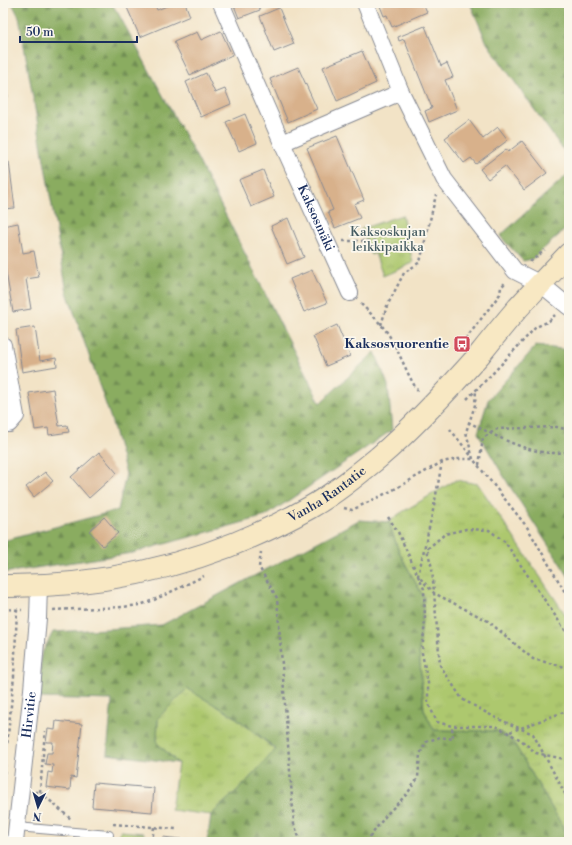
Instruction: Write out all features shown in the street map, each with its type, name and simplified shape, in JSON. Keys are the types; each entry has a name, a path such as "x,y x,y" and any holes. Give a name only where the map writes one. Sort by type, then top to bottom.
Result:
{"main road":[{"name":"Vanha Rantatie","path":"3,586 38,586 81,583 132,575 190,560 228,547 310,508 342,486 379,457 425,413 479,355 517,309 569,254"}],"street":[{"name":"Kaksosmäki","path":"221,3 350,293"},
{"path":"365,3 401,92 444,179 515,271 541,284 569,307"},
{"path":"282,143 401,92"},
{"path":"3,345 16,416 9,424 3,424"},
{"name":"Hirvitie","path":"16,834 32,690 38,618 38,586"}],"lane":[{"path":"16,834 87,833 109,835"}],"path":[{"path":"381,326 387,306 404,273 420,262 437,192 444,179"},
{"path":"327,240 378,241"},
{"path":"350,293 390,336 410,379 420,395"},
{"path":"462,344 500,294"},
{"path":"473,459 466,432 468,422 475,405 476,390"},
{"path":"468,422 518,446 558,454 569,451"},
{"path":"479,465 483,438 497,429 557,427 569,430"},
{"path":"450,429 527,527 569,600"},
{"path":"338,507 352,510 393,490 442,462 458,459 473,459"},
{"path":"418,576 434,506 442,462"},
{"path":"388,517 398,532 424,589 425,620 422,653 428,683 428,703 437,722 452,726 496,726 510,732 536,753 569,760"},
{"path":"569,636 504,542 489,530 466,529 445,534 427,549 432,568 440,665 462,699 496,718 533,734 569,801"},
{"path":"262,548 259,567 277,598 294,824 301,842"},
{"path":"418,576 434,593 488,621 533,659 569,668"},
{"path":"3,785 14,676 17,610"},
{"path":"510,732 569,710"},
{"path":"366,842 387,814 407,794 418,778 420,754 426,742 440,737 453,738 452,726"},
{"path":"40,792 45,731"},
{"path":"21,790 40,792 87,833"},
{"path":"110,824 177,829"},
{"path":"152,842 154,827"}],"green space":[{"path":"12,3 111,3 118,13 197,158 320,403 375,352 388,385 392,430 266,516 132,553 3,573 3,541 118,510 126,474 111,419 67,292 19,17"},
{"path":"470,3 569,3 569,158 487,43"},
{"path":"569,173 569,226 532,259 523,261 500,236"},
{"name":"Kaksoskujan leikkipaikka","path":"402,215 413,263 383,276 375,253 371,255 361,229"},
{"path":"536,346 569,350 569,577 509,485 478,433 488,400"},
{"path":"456,480 478,484 569,620 569,837 512,740 497,731 434,730 424,710 419,651 424,598 399,552 389,522 399,514"},
{"path":"359,520 389,522 399,552 424,598 419,651 424,710 434,730 497,731 512,740 569,837 569,842 207,842 211,815 246,782 276,749 234,716 187,689 158,718 157,743 178,763 107,754 112,700 40,698 41,655 53,632 162,625"},
{"path":"187,688 234,716 276,750 246,782 211,815 171,810 178,763 157,743 158,718"},
{"path":"120,831 144,833 143,842 119,842"}],"building":[{"path":"125,3 154,3 157,10 174,3 185,3 190,16 140,37"},
{"path":"233,3 257,3 260,10 239,18"},
{"path":"382,3 423,3 427,12 392,27 387,15 384,16 380,6 383,5"},
{"path":"279,8 294,44 274,52 260,16"},
{"path":"425,26 441,66 447,63 453,77 445,80 457,110 429,122 425,111 432,108 404,39 399,41 398,37"},
{"path":"221,31 232,55 190,75 174,42 197,32 201,40"},
{"path":"362,51 376,83 337,101 323,67"},
{"path":"298,67 317,109 288,122 270,79"},
{"path":"3,70 8,97 3,98"},
{"path":"206,73 215,93 225,89 231,104 201,117 186,82"},
{"path":"245,114 257,143 239,151 226,122"},
{"path":"469,120 483,139 498,127 508,140 476,164 471,158 464,163 445,138"},
{"path":"337,136 364,200 354,204 360,218 335,228 328,212 333,210 307,148"},
{"path":"522,141 547,173 524,190 505,166 488,179 480,169 506,149 508,152"},
{"path":"9,162 15,208 3,209 3,163"},
{"path":"263,170 274,197 251,207 239,180"},
{"path":"288,218 304,257 287,264 271,226"},
{"path":"18,223 23,253 34,251 39,277 26,279 31,309 13,312 3,255 3,226"},
{"path":"312,270 327,303 304,312 290,279"},
{"path":"337,325 350,356 326,366 313,336"},
{"path":"35,327 40,361 56,358 57,366 22,372 16,330"},
{"path":"53,389 59,426 67,425 69,432 49,435 48,428 35,430 29,393"},
{"path":"99,452 117,473 89,498 71,477"},
{"path":"45,472 53,481 34,497 26,487"},
{"path":"104,517 118,533 103,546 89,531"},
{"path":"56,721 82,724 76,778 71,777 70,790 46,787 48,772 52,773 53,765 45,764 47,753 52,753 53,742 46,742 48,729 55,730"},
{"path":"94,783 154,788 152,812 92,807"},
{"path":"163,837 189,840 189,842 162,842"}],"place":[{"name":"Kaksosvuorentie","path":"462,344"}]}
